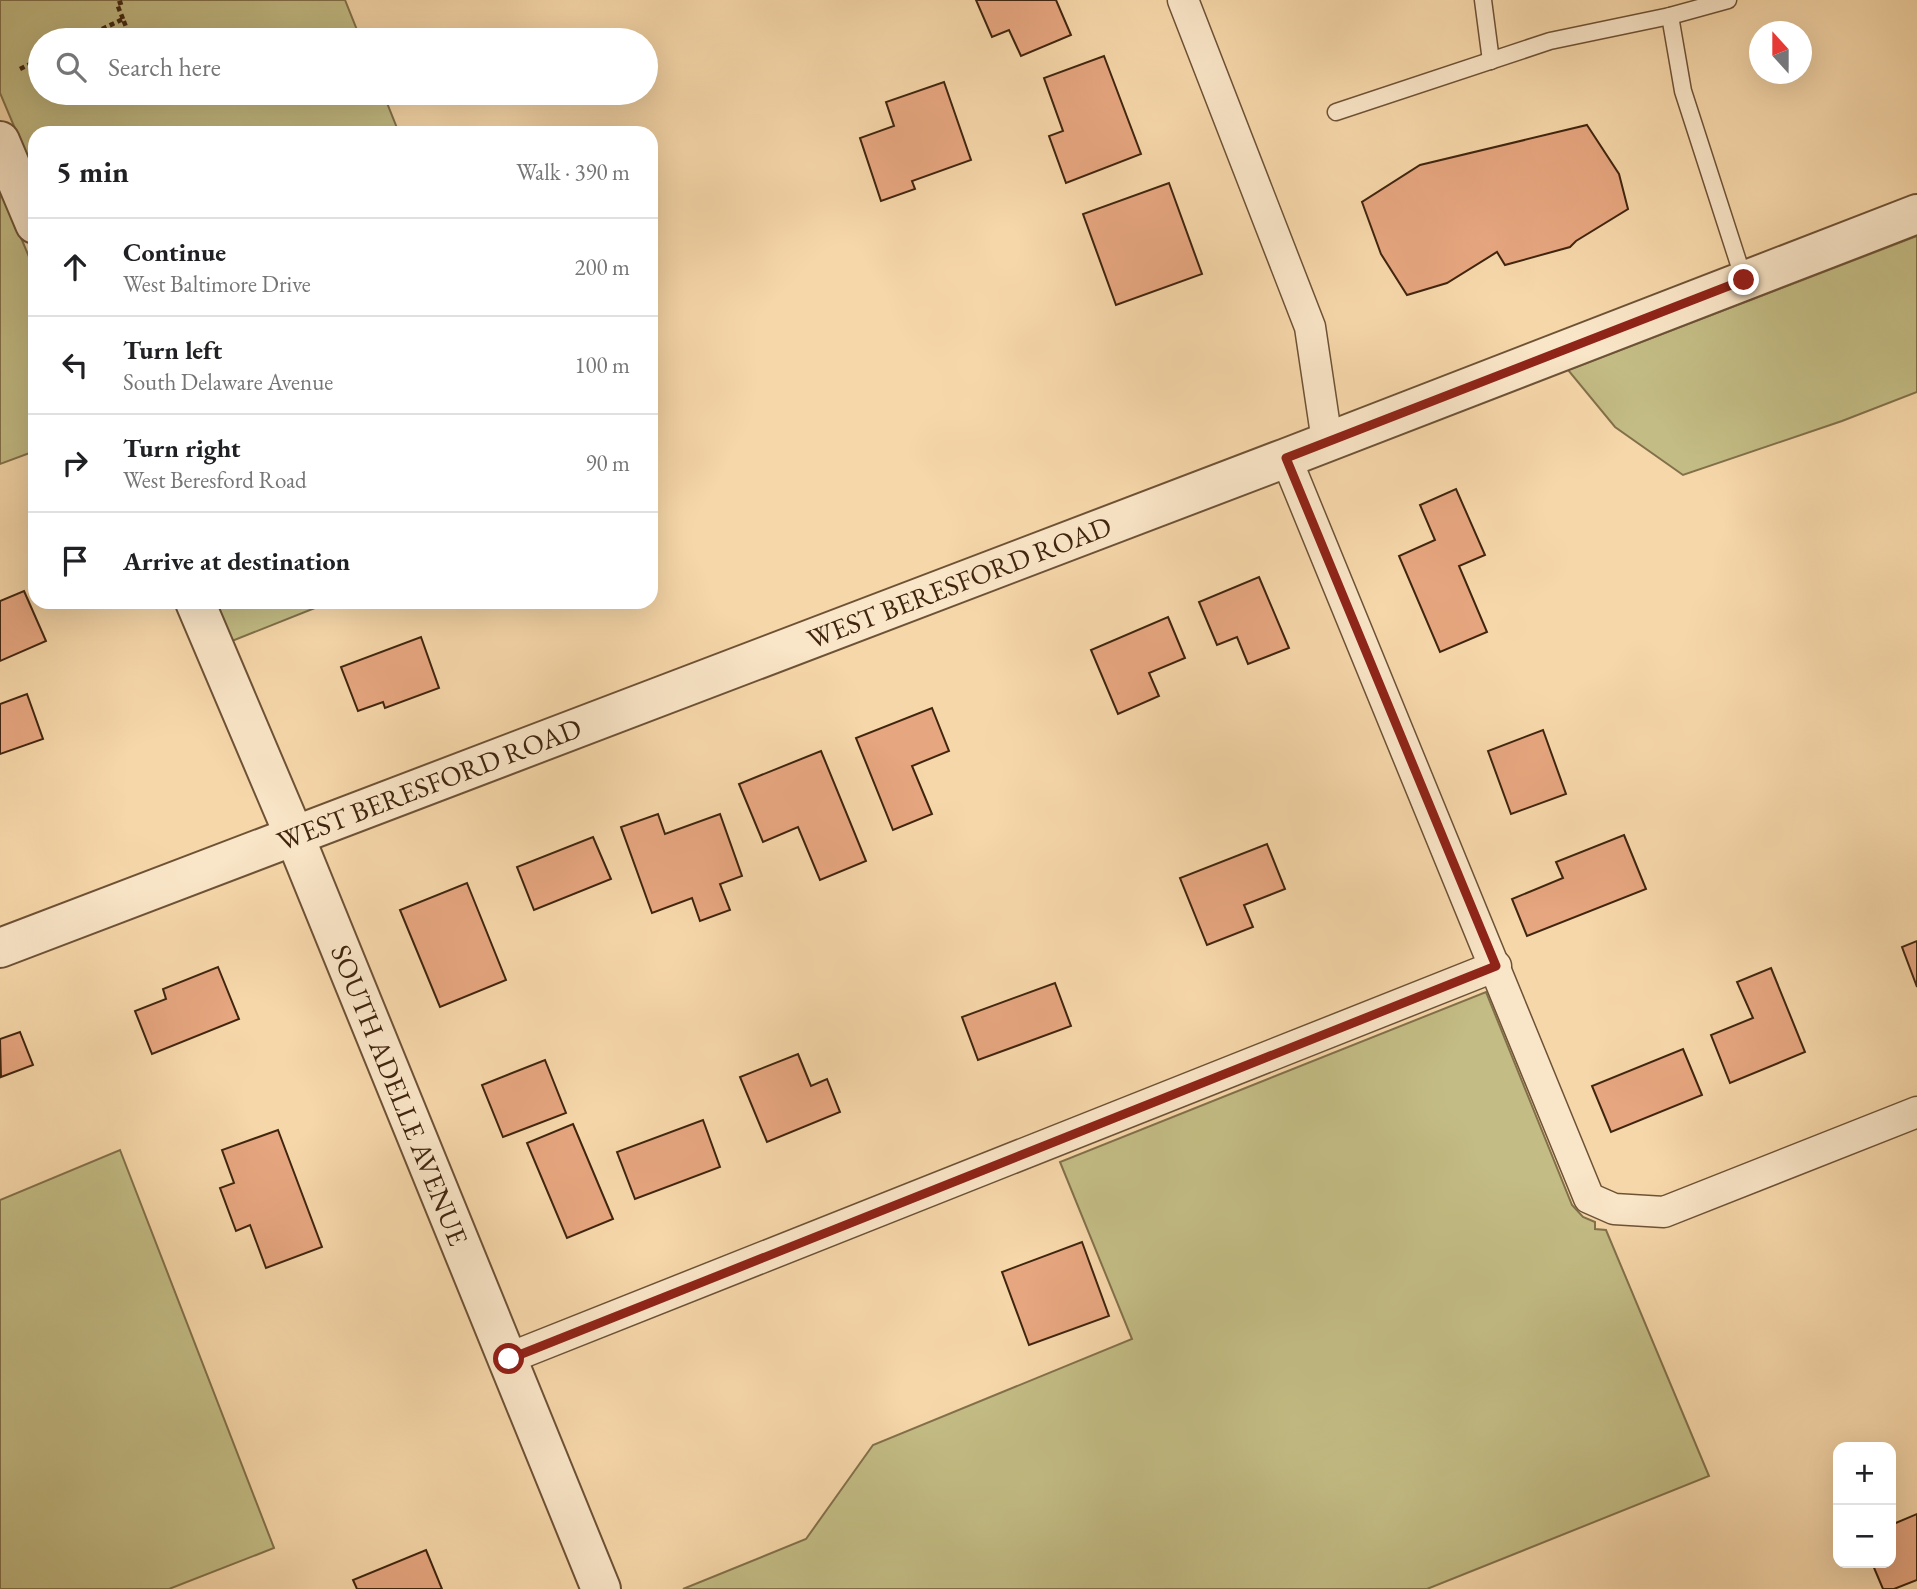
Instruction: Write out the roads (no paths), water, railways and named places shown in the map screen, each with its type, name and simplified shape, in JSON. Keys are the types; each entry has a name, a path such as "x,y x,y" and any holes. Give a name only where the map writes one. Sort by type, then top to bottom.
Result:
{"street":[{"path":"1184,0 1310,327 1327,441"},
{"path":"0,141 28,207"},
{"name":"WEST BERESFORD ROAD","path":"0,948 1286,458 1917,214"},
{"path":"1286,458 1589,1198 1614,1209 1664,1212 1917,1112"},
{"name":"SOUTH ADELLE AVENUE","path":"198,609 294,835 601,1589"},
{"path":"509,1359 1496,966"}],"lane":[{"path":"1483,0 1491,61"},
{"path":"1336,112 1550,41 1670,16 1728,0"},
{"path":"1670,16 1683,91 1744,280"}]}
